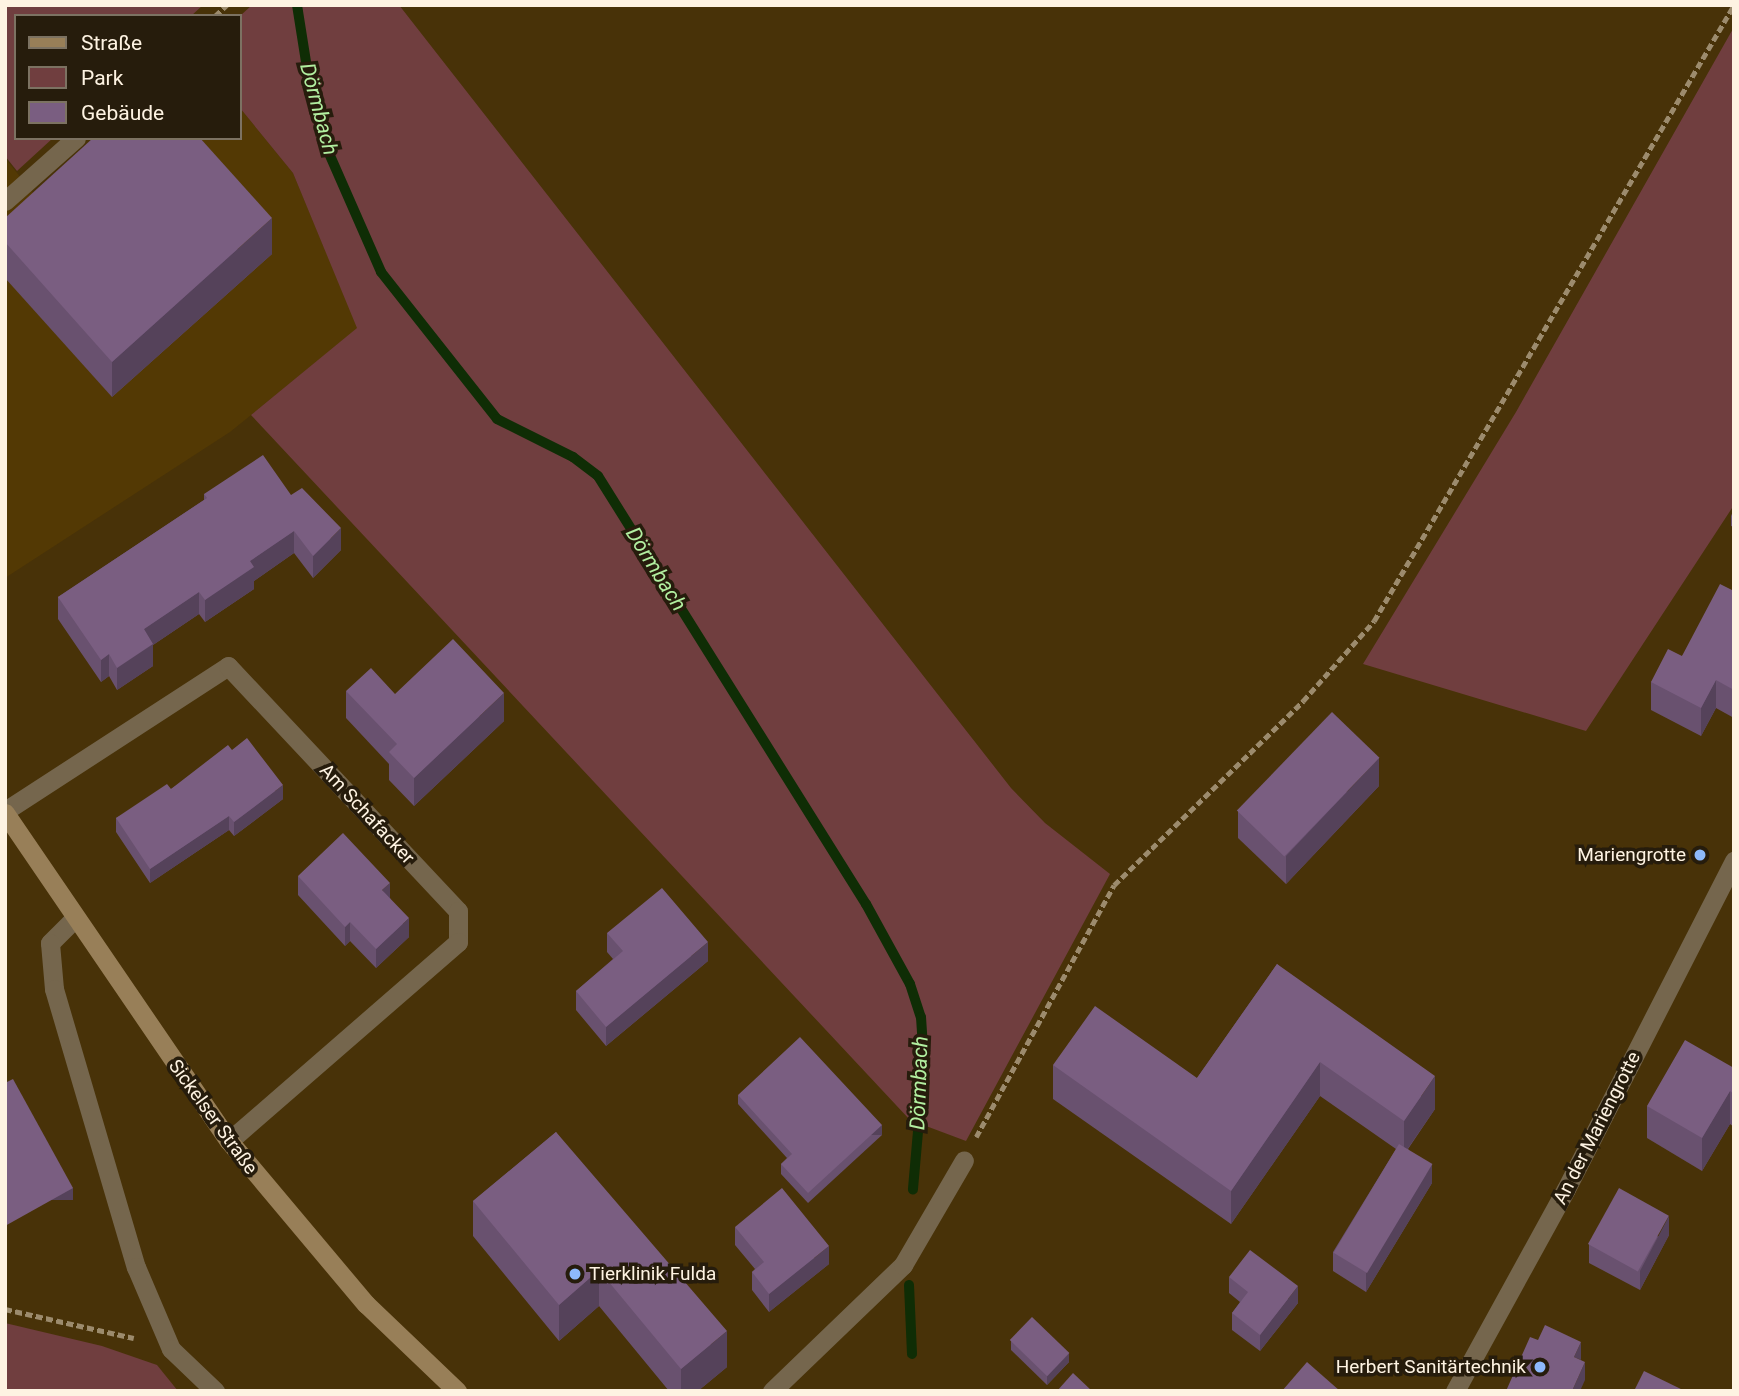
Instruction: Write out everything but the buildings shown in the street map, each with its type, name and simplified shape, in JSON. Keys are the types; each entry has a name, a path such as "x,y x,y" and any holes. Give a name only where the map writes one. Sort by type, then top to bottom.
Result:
{"main road":[{"name":"Sickelser Straße","path":"5,812 74,919 229,1141 366,1304 457,1391"}],"street":[{"path":"5,201 74,140"},
{"name":"Am Schafacker","path":"5,812 228,666 458,911 458,942 229,1141"},
{"name":"An der Mariengrotte","path":"1455,1391 1566,1189 1734,861"},
{"path":"74,919 50,943 54,989 136,1267 171,1349 215,1391"},
{"path":"772,1391 903,1265 964,1160"}],"path":[{"path":"964,1160 1114,885 1303,701 1381,610 1669,109 1734,5"},
{"path":"5,1309 171,1349"}],"shaded area":[{"path":"242,110 293,173 358,328 230,432 5,578 5,158 38,199 103,140 242,140"}],"green space":[{"path":"5,5 203,5 193,14 14,14 14,140 51,140 17,171 5,156"},
{"path":"252,5 399,5 1011,788 1045,823 1110,874 966,1141 910,1120 251,415 357,328 293,173 242,110 242,14"},
{"path":"1734,27 1734,505 1586,731 1363,664 1516,412"},
{"path":"5,1323 102,1346 157,1365 178,1391 5,1391"}],"waterway":[{"name":"Dörmbach","path":"297,5 311,93 328,151 381,272 497,419 573,457 598,476 866,904 910,984 921,1017 924,1063 913,1190"},
{"name":"Dörmbach","path":"909,1285 912,1354"}],"place":[{"name":"Mariengrotte","path":"1700,855"},
{"name":"Tierklinik Fulda","path":"575,1274"},
{"name":"Herbert Sanitärtechnik","path":"1540,1367"}]}
